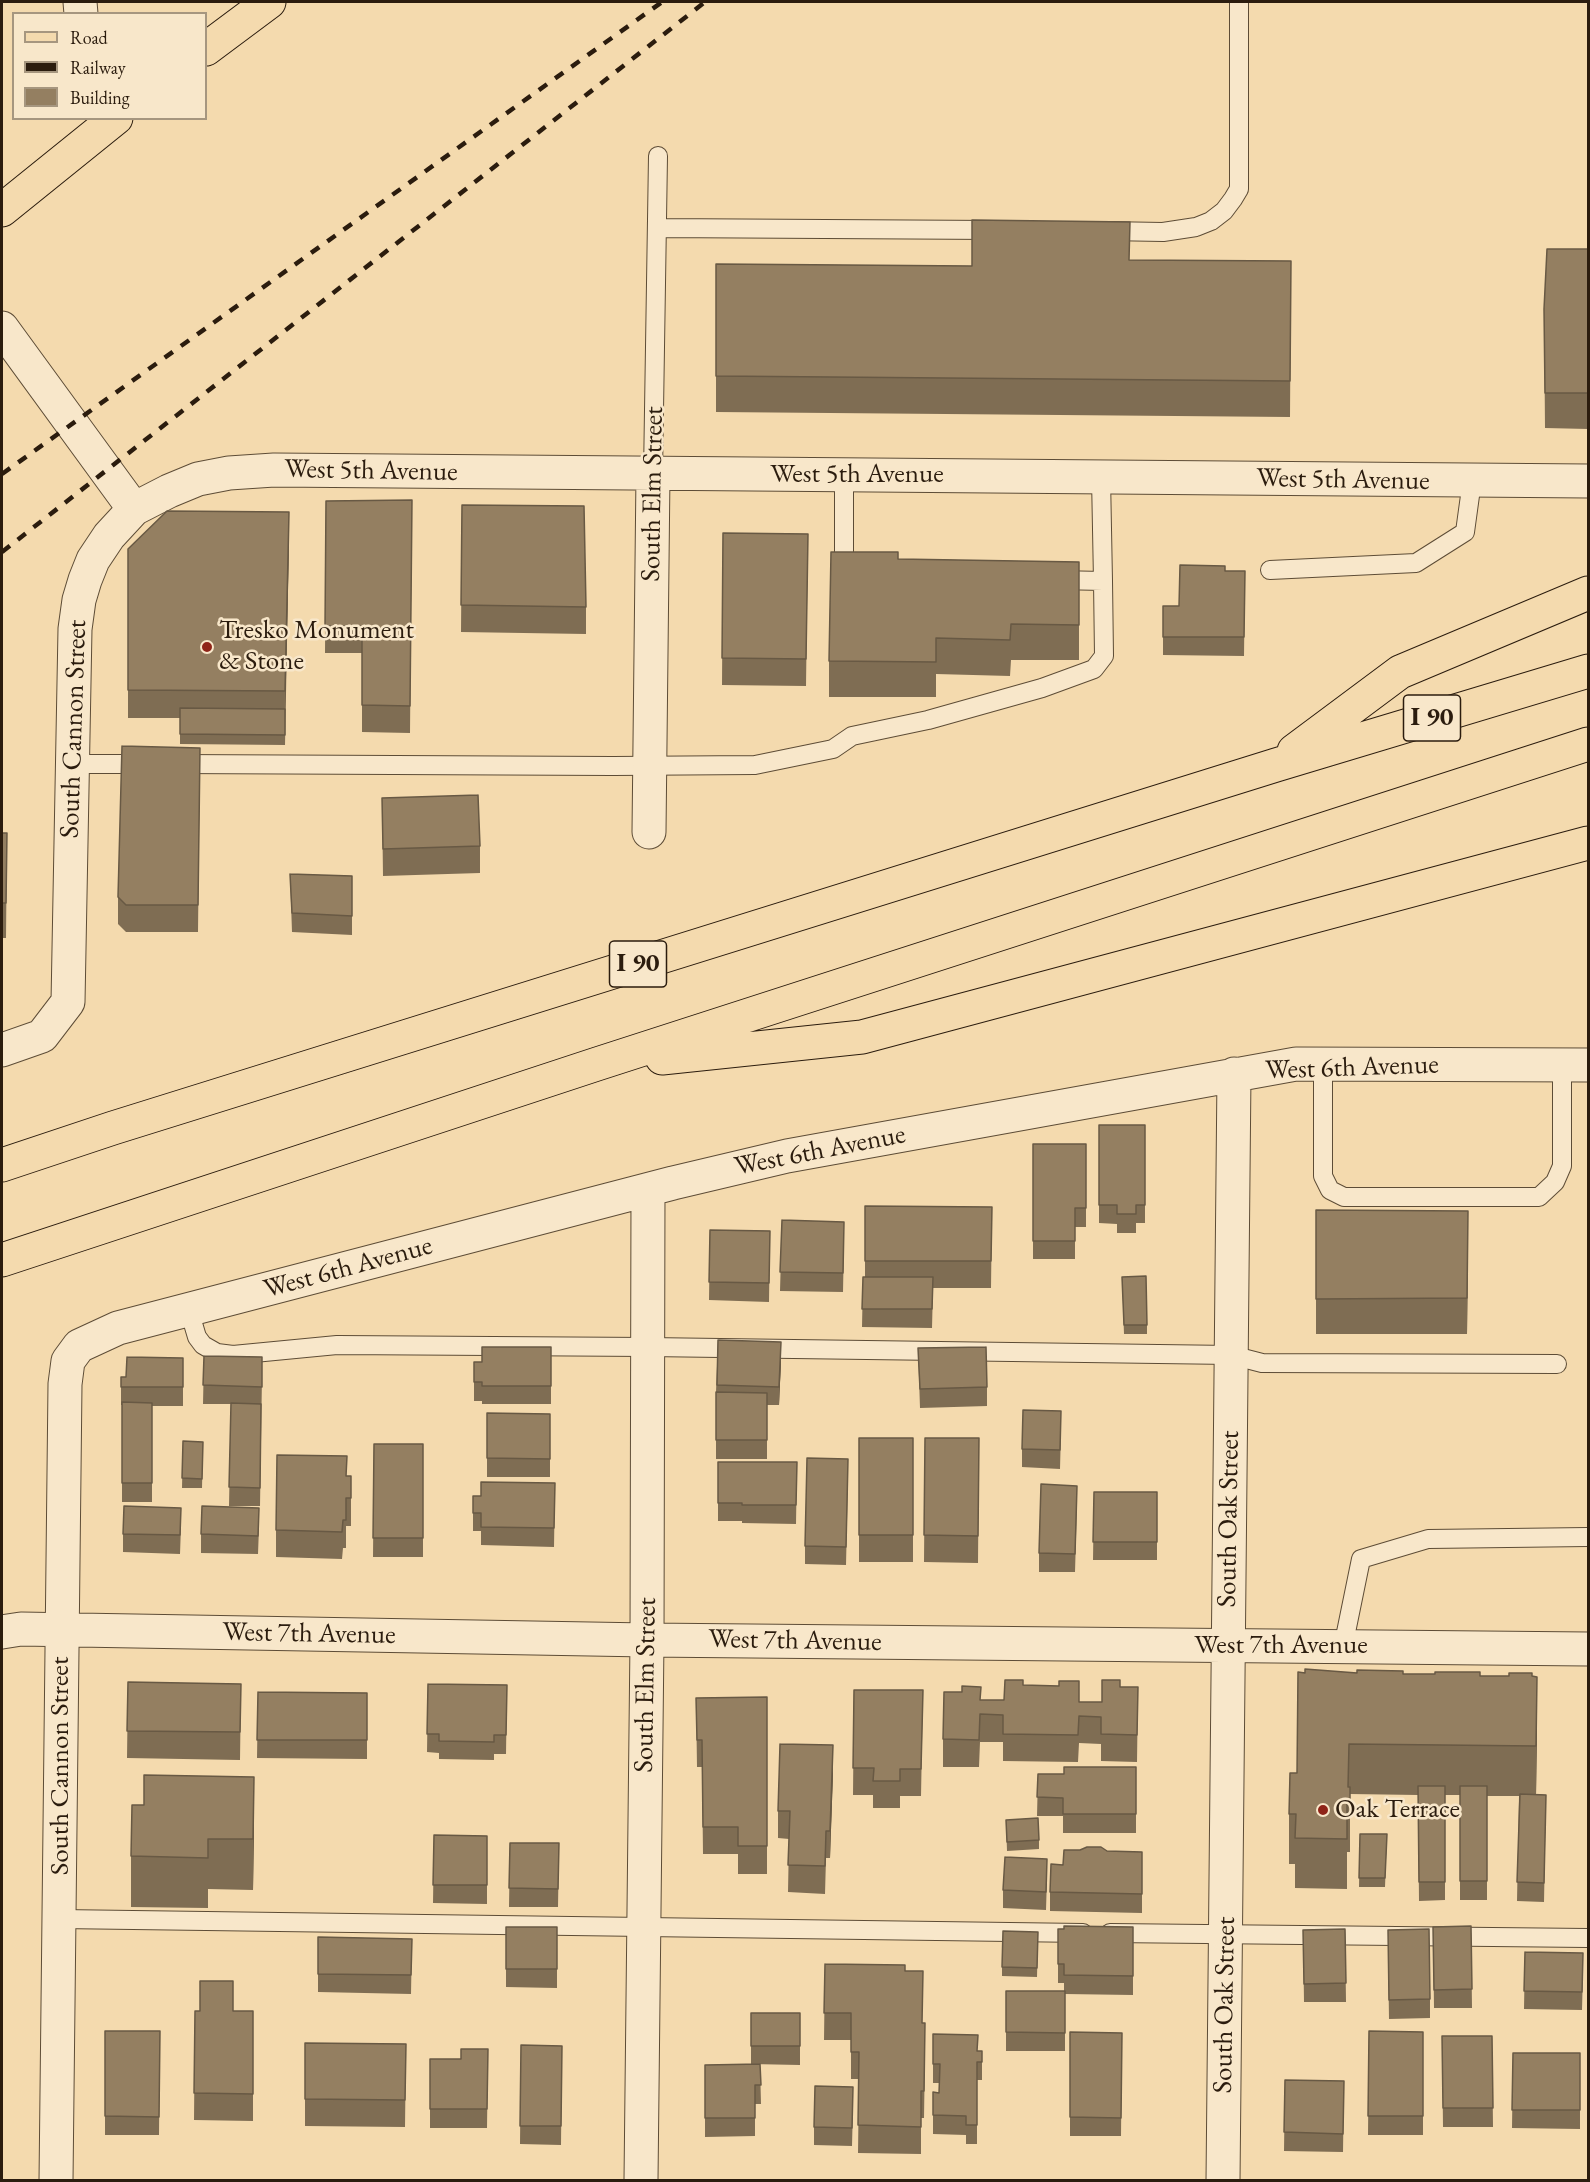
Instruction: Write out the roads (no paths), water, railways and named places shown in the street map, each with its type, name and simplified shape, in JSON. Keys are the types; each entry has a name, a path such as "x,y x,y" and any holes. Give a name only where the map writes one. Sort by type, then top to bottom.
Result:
{"main road":[{"path":"207,48 268,2"},
{"path":"2,210 114,120"},
{"path":"1276,765 1400,672 1588,592"},
{"name":"I 90","path":"2,1165 136,1120 1276,765 1588,671"},
{"path":"2,1260 597,1064 1588,744"},
{"path":"597,1064 862,1037 1588,843"}],"street":[{"path":"2,328 134,509"},
{"name":"West 5th Avenue","path":"134,509 198,479 248,471 1588,481"},
{"name":"South Elm Street","path":"649,832 653,474"},
{"name":"South Cannon Street","path":"2,1050 42,1036 68,1002 75,628 79,600 93,561 109,536 134,509"},
{"name":"West 6th Avenue","path":"72,1354 79,1346 106,1333 189,1310 787,1156 1296,1064 1575,1065"},
{"name":"South Oak Street","path":"1223,2181 1234,1074"},
{"name":"South Elm Street","path":"641,2181 647,1640 648,1190"},
{"name":"South Cannon Street","path":"56,2181 65,1375 72,1354"},
{"name":"West 7th Avenue","path":"2,1632 21,1629 647,1640 1588,1649"}],"lane":[{"path":"1092,231 1181,231 1211,221 1224,211 1239,189 1239,2"},
{"name":"South Elm Street","path":"653,474 658,156"},
{"path":"657,228 1010,230"},
{"path":"844,475 844,558 848,571 858,576 870,576"},
{"path":"72,764 755,765 832,749 852,736 928,720 1042,687 1094,669 1104,656 1101,477"},
{"path":"1270,570 1416,563 1465,532 1472,481"},
{"path":"1045,580 1103,581"},
{"path":"1323,1063 1323,1176 1330,1190 1344,1197 1539,1197 1555,1182 1562,1166 1575,1065"},
{"path":"189,1310 200,1341 210,1349 224,1355 337,1345 648,1347 1231,1355 1262,1363 1557,1364"},
{"path":"1343,1647 1361,1559 1428,1539 1588,1537"},
{"path":"60,1918 1588,1938"}],"railway":[{"path":"2,474 662,2"},
{"path":"2,552 705,2"}],"place":[{"name":"Tresko Monument & Stone","path":"207,647"},
{"name":"Oak Terrace","path":"1323,1810"}]}
